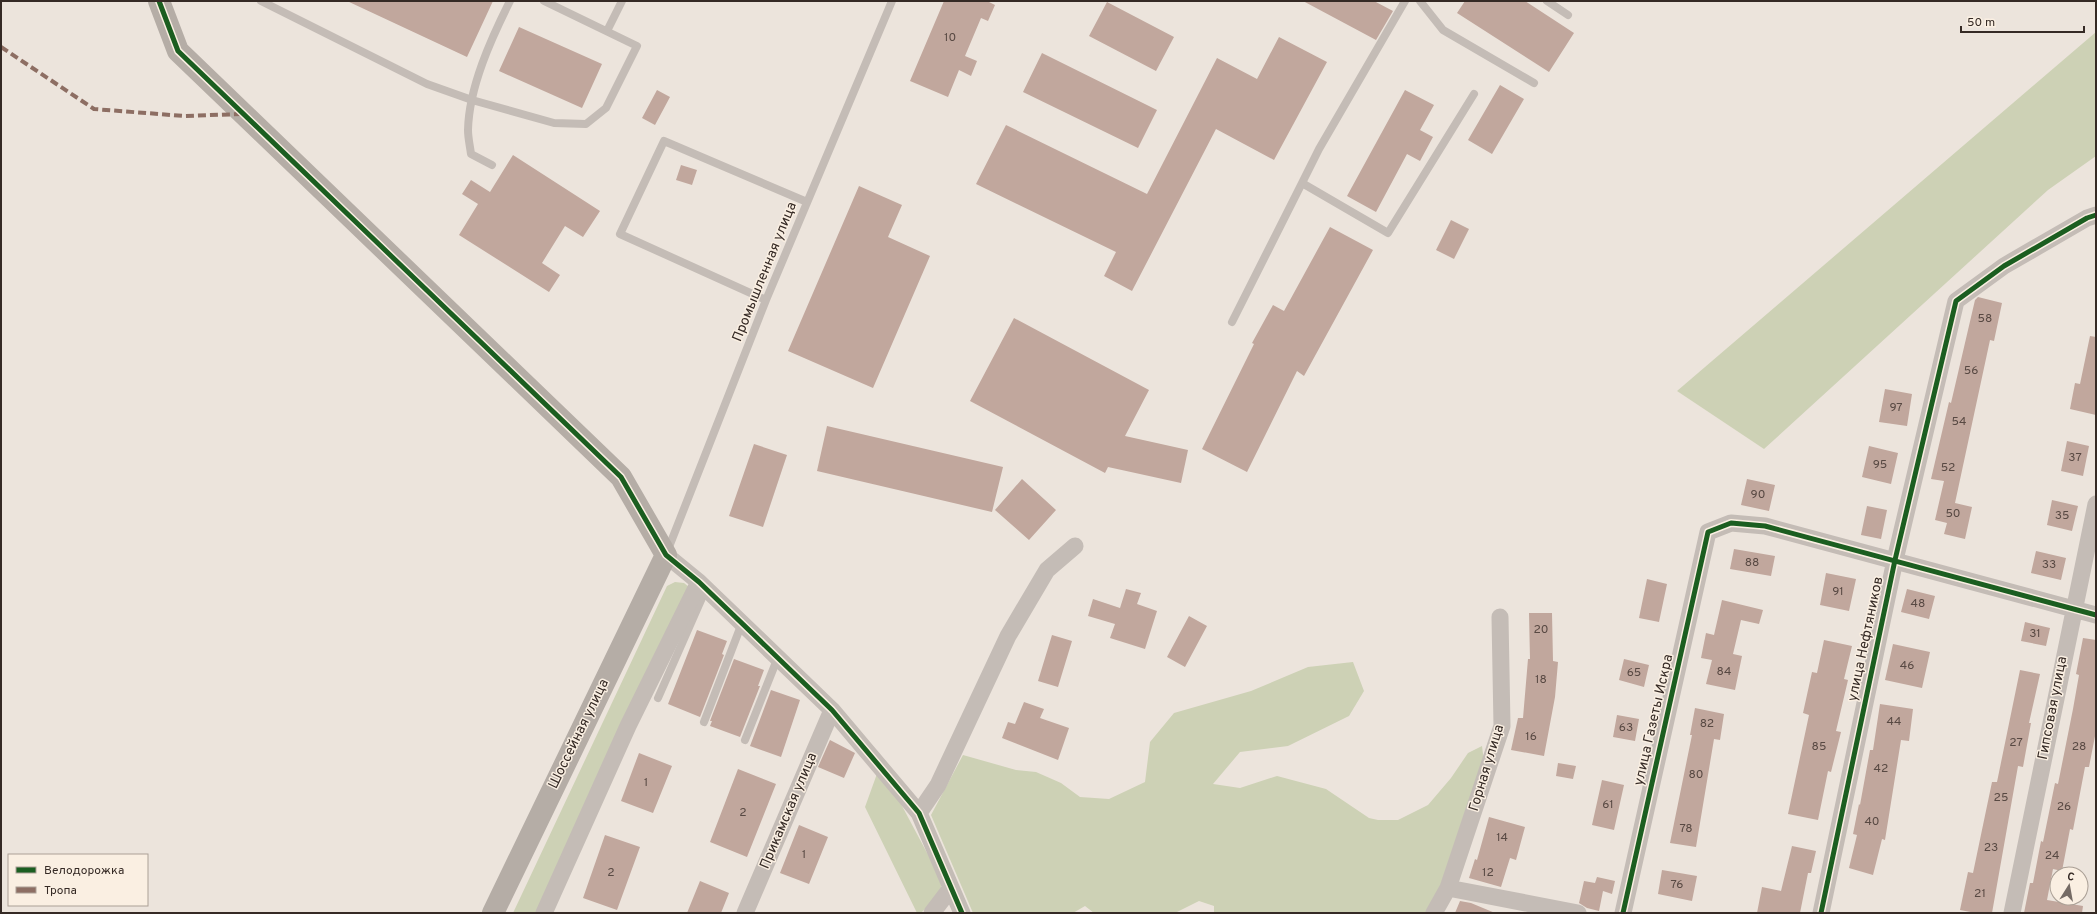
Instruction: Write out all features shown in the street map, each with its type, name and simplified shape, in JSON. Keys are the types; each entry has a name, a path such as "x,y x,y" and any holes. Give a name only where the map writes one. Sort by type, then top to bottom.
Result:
{"street":[{"path":"159,1 178,51 621,477 666,555 702,585 832,710 919,813 962,913"},
{"name":"улица Нефтяников","path":"1821,913 1895,560 1956,301 2004,266 2087,218 2096,215"},
{"name":"Гипсовая улица","path":"2012,913 2073,610 2096,504"},
{"name":"улица Газеты Искра","path":"1623,913 1708,532 1731,523 1765,526 1895,560"},
{"path":"919,813 938,785 1008,636 1047,570 1075,546"},
{"name":"Шоссейная улица","path":"493,913 666,555"},
{"path":"1895,560 2073,610 2096,614"},
{"path":"544,913 628,726 702,585"},
{"name":"Горная улица","path":"1434,913 1448,888 1502,726 1500,617"},
{"name":"Прикамская улица","path":"745,913 832,710"},
{"path":"932,913 951,888"},
{"path":"1448,888 1578,913"}],"lane":[{"path":"261,1 427,84 472,100 554,123 586,124 606,108 636,46 544,1"},
{"path":"492,165 471,154 468,130 472,100 491,40 510,1"},
{"path":"606,32 622,1"},
{"name":"Промышленная улица","path":"666,555 766,300 892,1"},
{"path":"1232,322 1319,149 1405,1"},
{"path":"1420,1 1443,30 1534,83"},
{"path":"1547,1 1568,15"},
{"path":"1302,183 1388,233 1474,94"},
{"path":"766,300 620,234 664,141 807,202"},
{"path":"658,698 702,585"},
{"path":"704,722 742,623"},
{"path":"745,740 778,658"}],"green space":[{"path":"2096,32 2096,156 2048,190 1764,449 1677,391"},
{"path":"675,582 684,583 689,587 539,913 513,913 667,586"},
{"path":"1353,662 1364,691 1349,716 1288,746 1240,752 1213,784 1240,788 1277,776 1326,789 1369,818 1378,820 1398,820 1428,805 1451,778 1468,753 1482,746 1484,762 1450,863 1429,913 1214,913 1214,906 1199,901 1175,913 1094,913 1085,906 1073,913 973,913 931,815 963,755 1016,770 1036,772 1061,783 1080,797 1109,799 1145,782 1150,742 1174,713 1251,691 1308,667"},
{"path":"878,771 901,804 942,881 940,894 921,913 917,913 865,807"}],"building":[{"path":"347,1 493,1 467,57"},
{"path":"944,1 987,1 995,5 988,21 981,18 965,56 977,61 971,76 959,70 948,97 910,81"},
{"path":"1303,1 1374,1 1393,11 1376,40"},
{"path":"1465,1 1525,1 1574,33 1549,72 1457,13"},
{"path":"1107,2 1174,37 1156,71 1089,36"},
{"path":"519,27 602,64 582,108 499,71"},
{"path":"1279,37 1327,62 1274,160 1216,129 1132,291 1104,276 1116,252 976,184 1006,125 1147,194 1217,58 1257,79"},
{"path":"1042,53 1157,110 1138,148 1023,92"},
{"path":"1500,85 1524,99 1492,154 1468,140"},
{"path":"657,90 670,97 655,125 642,118"},
{"path":"1405,90 1434,105 1420,130 1433,137 1420,161 1407,154 1376,212 1347,196"},
{"path":"513,155 600,211 583,237 565,226 542,263 560,275 549,292 459,235 478,204 462,194 471,180 490,192"},
{"path":"681,165 697,170 692,185 676,180"},
{"path":"859,186 902,205 888,237 930,256 873,388 788,351"},
{"path":"1451,220 1469,229 1454,259 1436,250"},
{"path":"1330,227 1373,250 1304,376 1297,371 1247,472 1202,449 1254,344 1252,343 1273,305 1284,311"},
{"path":"1978,297 2002,303 1994,341 1990,340 1955,503 1972,507 1965,539 1944,534 1947,523 1935,520 1944,481 1931,479 1949,402 1951,403 1975,300"},
{"path":"1014,318 1149,390 1125,436 1188,450 1181,483 1108,467 1105,473 970,401"},
{"path":"2090,336 2096,337 2096,415 2070,409 2075,383 2080,384"},
{"path":"1885,389 1912,394 1907,426 1879,422"},
{"path":"827,426 1003,467 992,512 817,471"},
{"path":"2067,441 2089,446 2083,476 2061,471"},
{"path":"754,444 787,455 763,527 729,516"},
{"path":"1869,446 1898,453 1891,484 1862,477"},
{"path":"1022,479 1056,510 1029,540 995,510"},
{"path":"1747,479 1775,485 1769,511 1741,505"},
{"path":"2052,500 2078,506 2072,531 2047,525"},
{"path":"1867,506 1887,510 1881,539 1861,535"},
{"path":"1734,549 1775,556 1771,576 1730,569"},
{"path":"2036,551 2066,558 2061,580 2031,573"},
{"path":"1826,573 1856,579 1849,611 1820,605"},
{"path":"1647,579 1667,584 1659,622 1639,618"},
{"path":"1126,589 1141,593 1137,604 1157,611 1145,649 1110,638 1115,624 1088,616 1093,599 1120,608"},
{"path":"1907,589 1935,596 1929,619 1901,612"},
{"path":"1722,600 1763,610 1759,624 1741,620 1733,654 1742,656 1735,690 1706,684 1712,660 1701,658 1706,633 1714,635"},
{"path":"1529,613 1552,613 1553,661 1558,662 1555,697 1544,756 1511,750 1518,718 1523,718 1528,659 1530,659"},
{"path":"1189,616 1207,626 1185,667 1167,657"},
{"path":"2025,622 2050,628 2046,646 2021,641"},
{"path":"697,630 727,641 722,654 724,655 700,717 668,704"},
{"path":"1052,635 1072,641 1058,687 1038,681"},
{"path":"2083,638 2096,640 2096,731 2089,767 2085,767 2073,830 2070,829 2063,866 2049,866 2049,890 2047,900 2049,900 2049,906 2083,906 2082,913 2024,913 2030,883 2033,883 2041,841 2043,842 2055,783 2058,784 2079,675 2076,674"},
{"path":"1824,640 1852,646 1844,679 1848,680 1836,731 1841,732 1831,772 1828,771 1818,820 1788,814 1809,715 1803,713 1812,672 1817,673"},
{"path":"1893,644 1930,652 1922,688 1885,680"},
{"path":"734,659 764,670 758,686 760,686 740,737 710,726 712,721 710,721"},
{"path":"1624,659 1649,665 1644,687 1619,680"},
{"path":"2020,670 2040,674 2029,723 2031,723 2023,767 2018,766 1992,913 1976,913 1960,910 1968,872 1973,873 1992,782 1997,782"},
{"path":"771,690 800,700 781,757 750,746"},
{"path":"1024,702 1044,709 1040,718 1069,728 1058,760 1002,738 1008,722 1015,724"},
{"path":"1880,704 1913,709 1909,741 1901,740 1885,840 1882,839 1873,875 1849,868 1857,835 1853,834 1870,750 1873,750"},
{"path":"1695,708 1724,714 1720,740 1714,739 1696,847 1670,843 1692,735 1690,735"},
{"path":"1617,715 1639,719 1635,741 1613,737"},
{"path":"830,740 855,753 844,778 818,767"},
{"path":"639,753 672,766 653,813 621,801"},
{"path":"1558,763 1576,766 1573,779 1556,776"},
{"path":"738,769 776,784 747,857 710,842"},
{"path":"1602,780 1624,785 1614,830 1592,825"},
{"path":"1489,817 1525,827 1516,860 1510,858 1501,887 1469,878 1475,859 1477,860"},
{"path":"799,825 828,837 809,884 780,873"},
{"path":"605,835 640,847 617,910 583,898"},
{"path":"1792,846 1816,851 1811,873 1808,873 1800,913 1757,913 1762,887 1781,891"},
{"path":"1662,870 1697,876 1692,901 1658,894"},
{"path":"1597,877 1615,881 1612,894 1603,891 1599,911 1587,908 1579,903 1584,881 1595,883"},
{"path":"700,881 729,893 721,913 687,913"},
{"path":"1460,901 1471,903 1495,913 1455,913"}],"marked path":[{"path":"1,47 94,109 184,116 243,114"}],"cycle path":[{"path":"159,1 178,51 621,477 666,555 699,582 832,710 919,813 962,913"},
{"path":"1821,913 1895,560 1956,301 2004,266 2087,218 2096,215"},
{"path":"1623,913 1708,532 1731,523 1765,526 2096,615"}]}
